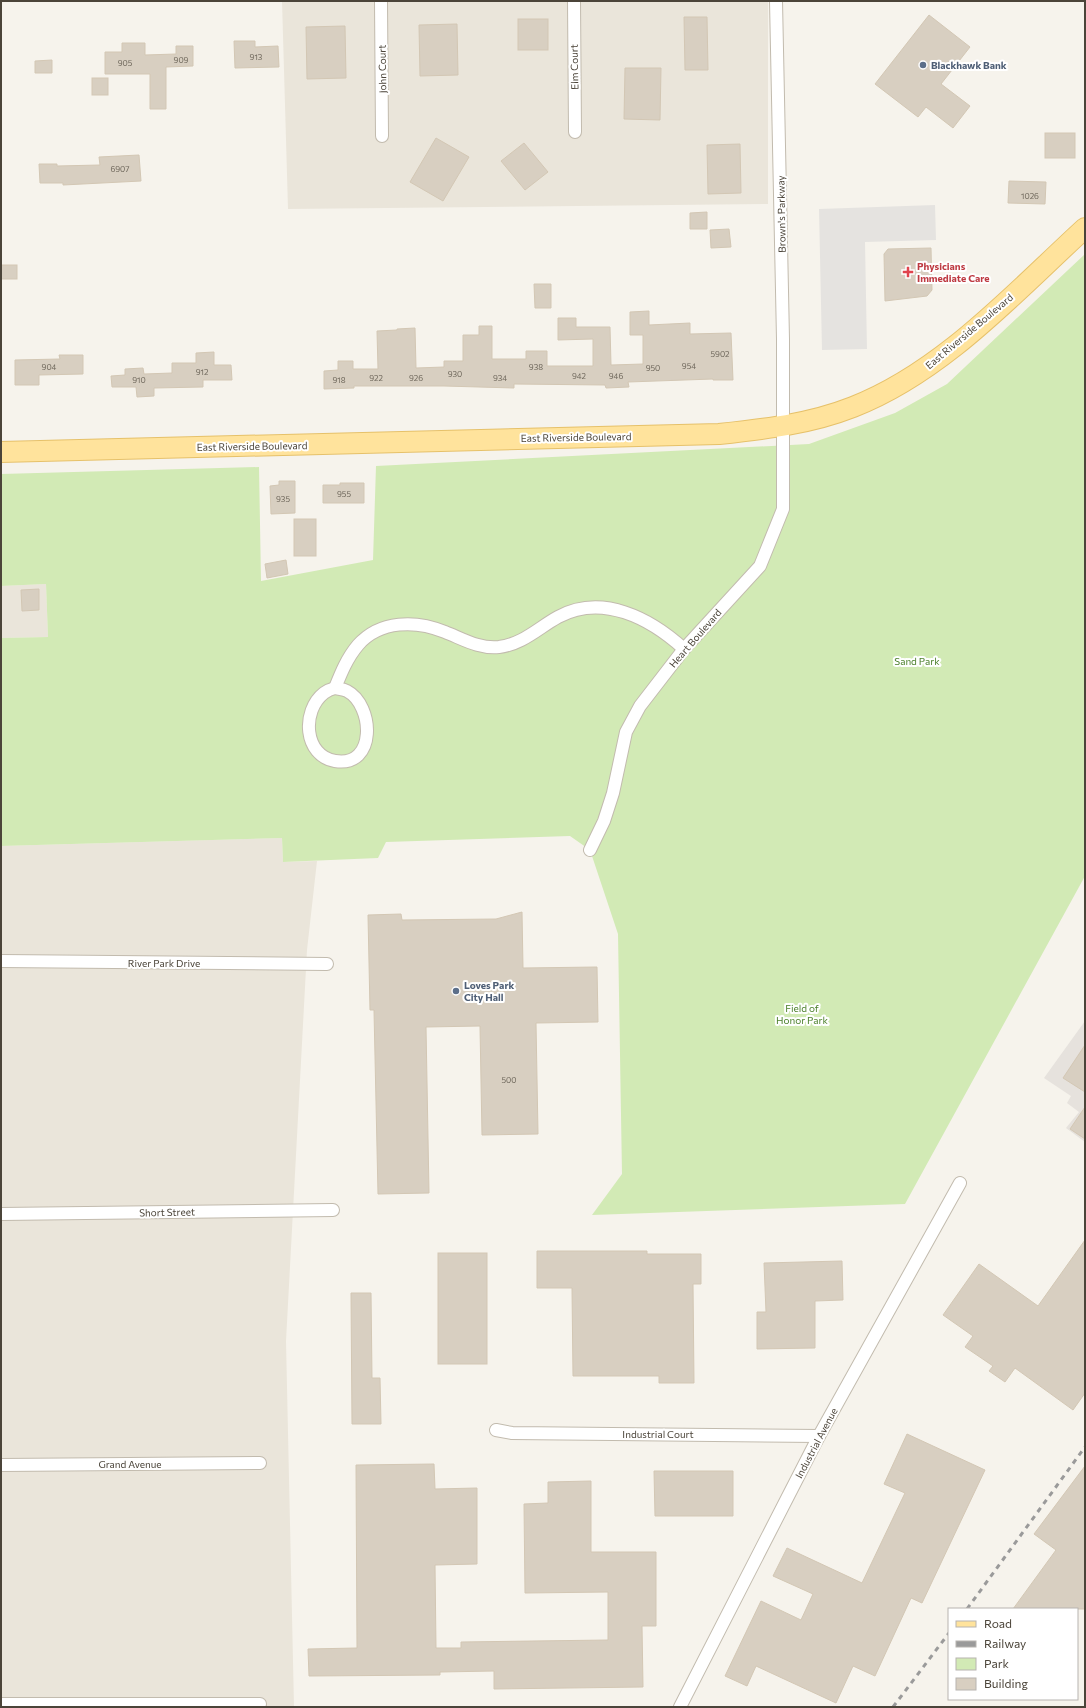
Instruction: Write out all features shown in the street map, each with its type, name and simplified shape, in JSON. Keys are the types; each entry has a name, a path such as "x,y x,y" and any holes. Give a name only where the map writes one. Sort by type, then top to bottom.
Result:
{"main road":[{"name":"East Riverside Boulevard","path":"1,452 720,434 784,426 822,418 854,407 914,376 938,360 997,309 1085,228"}],"street":[{"name":"John Court","path":"381,1 382,136"},
{"name":"Elm Court","path":"574,1 576,132"},
{"name":"Brown's Parkway","path":"776,1 784,426"},
{"name":"Heart Boulevard","path":"590,850 604,821 613,793 626,732 640,706 684,649 760,566 782,509 784,426"},
{"path":"335,688 347,691 356,700 363,712 367,738 364,748 358,756 347,761 336,762 326,759 315,749 310,740 308,730 313,710 318,700 324,693 335,688 346,663 358,645 371,634 390,626 424,624 480,646 498,647 516,644 571,611 588,608 603,608 626,612 646,621 668,634 684,649"},
{"name":"River Park Drive","path":"1,961 327,964"},
{"name":"Industrial Avenue","path":"680,1707 819,1436 960,1183"},
{"name":"Short Street","path":"1,1214 332,1210"},
{"name":"Industrial Court","path":"496,1430 512,1433 819,1436"},
{"name":"Grand Avenue","path":"1,1464 260,1463"},
{"path":"1,1704 260,1704"}],"shaded area":[{"path":"282,1 768,1 768,204 288,209"},
{"path":"935,205 936,240 865,242 867,349 822,350 819,209"},
{"path":"46,584 48,637 1,638 1,586"},
{"path":"282,838 283,862 317,861 307,950 286,1341 294,1707 1,1707 1,846"},
{"path":"1085,1021 1085,1142 1066,1128 1079,1112 1067,1103 1071,1096 1044,1078"}],"green space":[{"name":"Field of Honor Park","path":"1085,254 1085,876 905,1204 592,1215 622,1174 618,934 590,850 570,836 386,842 378,858 283,862 282,838 1,846 1,638 48,637 46,584 1,586 1,474 259,467 261,581 373,560 376,466 809,444 895,413 947,384"}],"building":[{"name":"Blackhawk Bank","path":"929,15 970,47 941,84 970,106 953,128 926,107 918,117 875,84"},
{"path":"684,17 707,17 708,70 685,70"},
{"path":"518,19 548,19 548,50 518,50"},
{"path":"457,24 458,75 420,76 419,25"},
{"path":"345,26 346,78 307,79 306,27"},
{"path":"234,41 255,41 255,47 278,46 279,67 235,68"},
{"path":"122,43 145,43 145,55 176,54 176,46 193,46 193,66 166,67 166,109 150,109 150,74 105,74 105,52 122,52"},
{"path":"52,60 52,73 35,73 35,61"},
{"path":"625,68 661,68 660,120 624,119"},
{"path":"92,78 108,78 108,95 92,95"},
{"path":"1045,133 1075,133 1075,158 1045,158"},
{"path":"436,138 469,157 443,201 410,182"},
{"path":"524,143 548,172 525,190 501,161"},
{"path":"740,144 741,193 708,194 707,145"},
{"path":"139,155 141,181 63,185 63,183 40,183 39,164 57,164 57,166 100,165 99,157"},
{"path":"1009,181 1046,182 1045,204 1008,203"},
{"path":"707,212 707,229 690,229 690,213"},
{"path":"729,229 731,247 711,248 710,230"},
{"name":"Physicians Immediate Care","path":"931,248 932,290 927,296 885,301 884,254 888,249"},
{"path":"1,265 17,265 17,279 1,279"},
{"path":"534,284 551,284 551,308 535,308"},
{"path":"649,311 649,325 690,323 690,334 731,333 733,380 713,379 628,382 629,387 606,388 605,385 514,384 514,388 354,386 354,388 324,389 324,371 338,370 338,361 353,361 353,369 378,369 377,331 397,329 415,328 416,368 444,367 444,361 463,361 463,335 479,335 479,326 492,326 492,359 526,359 526,351 547,351 547,366 593,366 593,339 558,340 558,318 576,318 576,327 610,327 611,365 643,364 643,335 630,335 630,312"},
{"path":"214,352 214,365 231,365 232,380 203,380 203,387 154,388 154,396 137,397 136,387 112,387 111,376 125,375 125,369 143,368 144,374 172,373 172,363 196,363 196,353"},
{"path":"59,355 83,355 83,374 39,375 39,385 15,385 15,360 60,359"},
{"path":"279,481 295,481 295,513 271,514 270,486 279,485"},
{"path":"340,483 364,483 364,503 323,503 323,485 340,485"},
{"path":"294,519 316,519 316,556 294,556"},
{"path":"286,560 288,574 267,578 265,564"},
{"path":"39,589 39,610 22,611 21,590"},
{"path":"522,912 523,968 597,967 598,1022 536,1023 538,1134 482,1135 480,1026 426,1027 429,1193 378,1194 374,1010 370,1010 368,915 401,914 402,920 496,919"},
{"path":"1085,1045 1085,1092 1063,1078"},
{"path":"1085,1107 1085,1139 1070,1129"},
{"path":"1085,1240 1085,1393 1073,1410 1015,1368 1005,1382 989,1371 993,1366 965,1347 973,1336 943,1315 979,1264 1038,1306"},
{"path":"537,1251 647,1251 647,1254 701,1254 701,1284 693,1284 694,1383 659,1383 659,1376 573,1376 572,1288 537,1288"},
{"path":"438,1253 487,1253 487,1364 438,1364"},
{"path":"842,1261 843,1300 815,1301 815,1348 757,1349 757,1312 766,1312 764,1263"},
{"path":"351,1293 371,1293 372,1378 380,1378 381,1424 352,1424"},
{"path":"907,1434 985,1470 922,1603 911,1598 875,1676 853,1666 836,1703 756,1666 747,1686 725,1676 761,1601 801,1620 813,1594 773,1576 787,1548 862,1583 905,1493 884,1484"},
{"path":"434,1464 435,1489 477,1488 477,1564 435,1565 436,1648 461,1648 461,1642 608,1640 608,1592 525,1593 524,1504 548,1503 548,1482 591,1481 591,1552 656,1552 656,1626 642,1626 643,1687 494,1689 494,1671 440,1672 440,1675 309,1676 308,1649 357,1648 356,1465"},
{"path":"1085,1466 1085,1609 1014,1608 1056,1550 1034,1534"},
{"path":"654,1471 733,1471 733,1516 655,1516"}],"railway":[{"path":"968,1608 1085,1447"},
{"path":"893,1707 948,1634"}],"place":[{"name":"Blackhawk Bank","path":"923,65"},
{"name":"Physicians Immediate Care","path":"908,272"},
{"name":"Loves Park City Hall","path":"456,991"}],"park label":[{"name":"Sand Park","path":"917,661"}]}
